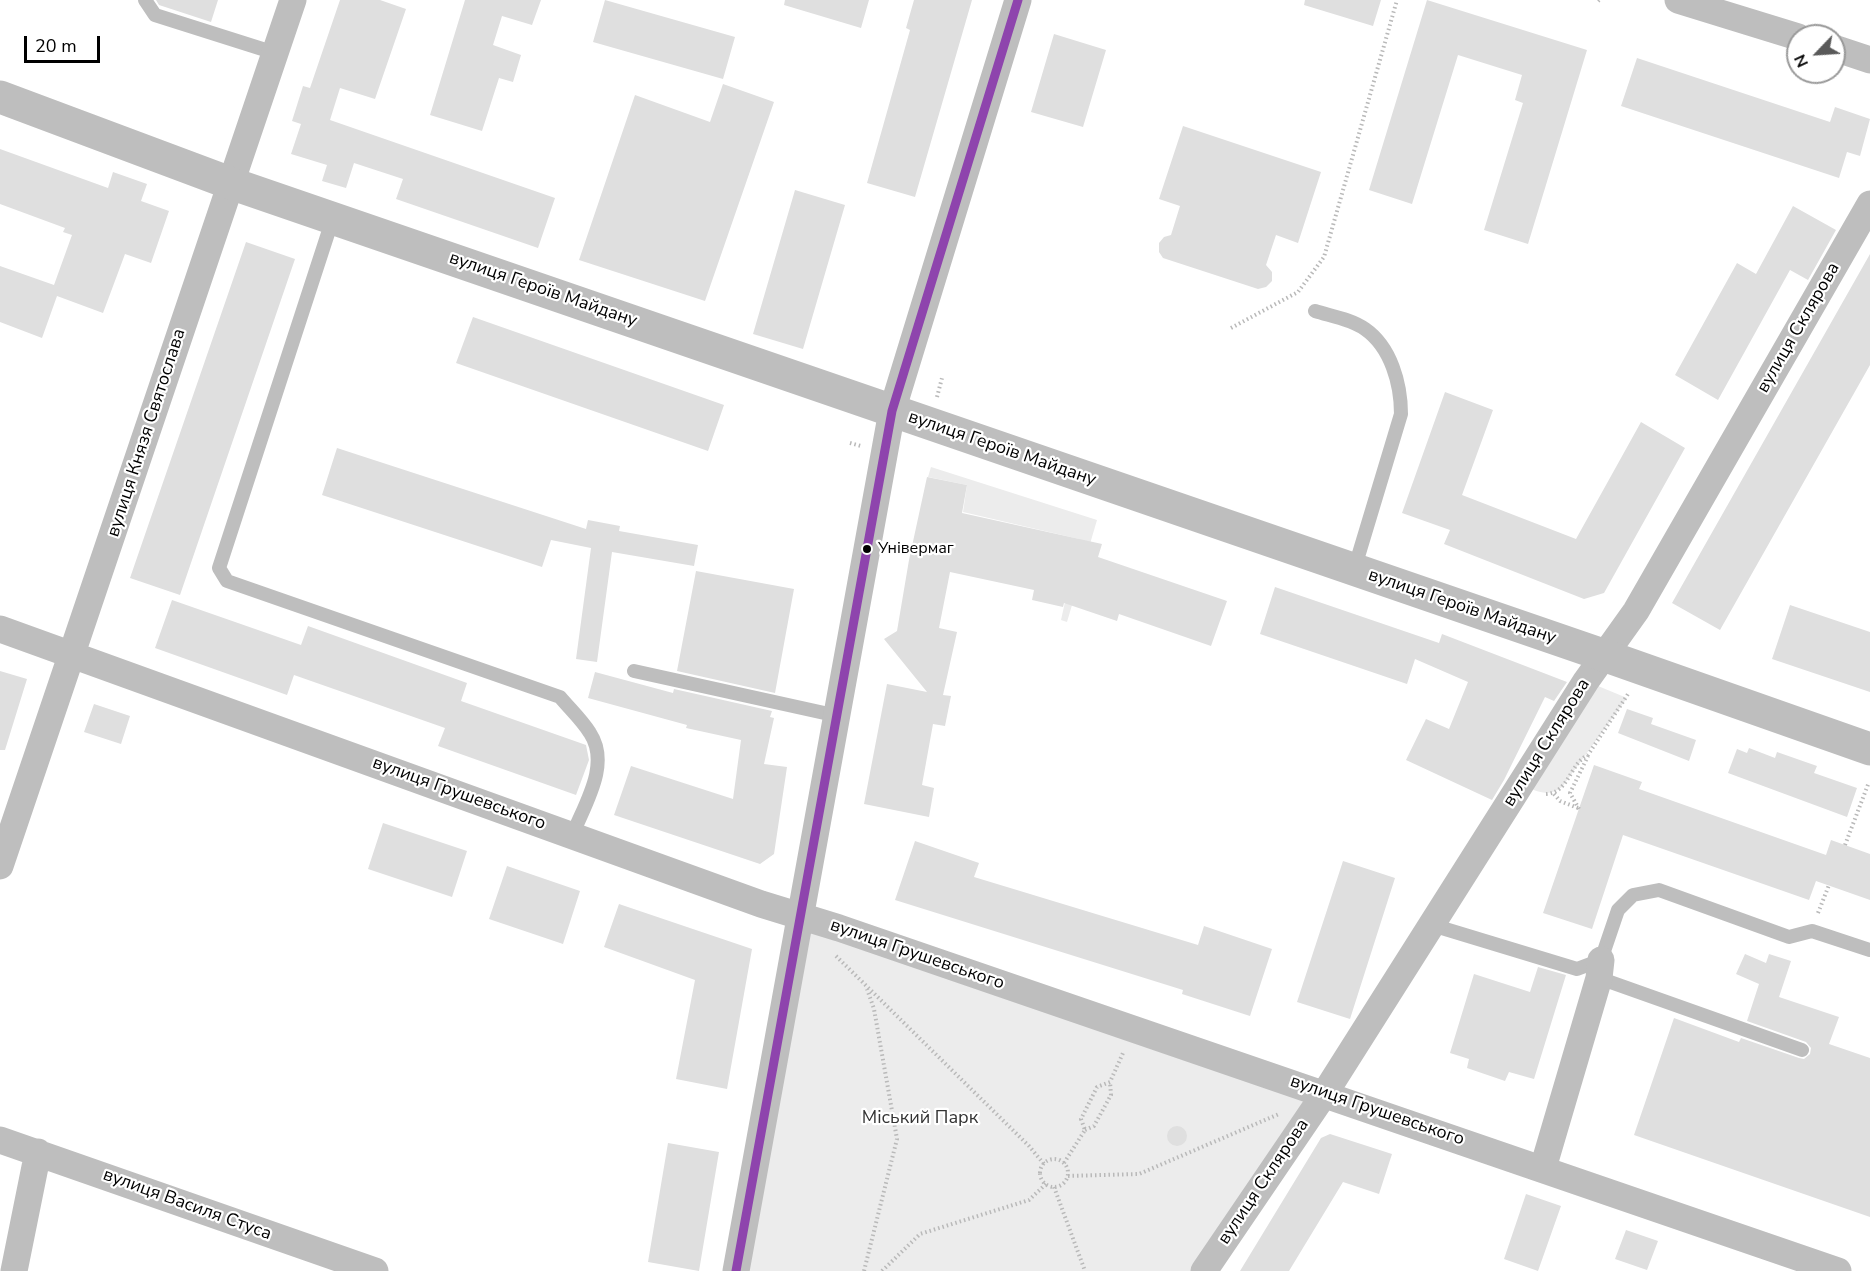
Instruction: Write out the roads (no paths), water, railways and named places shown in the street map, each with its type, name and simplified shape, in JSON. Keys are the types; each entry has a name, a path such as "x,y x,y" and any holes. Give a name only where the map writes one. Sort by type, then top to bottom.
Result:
{"street":[{"name":"вулиця Князя Святослава","path":"0,866 293,0"},
{"path":"736,1271 892,411 1017,0"},
{"path":"1678,0 1786,33"},
{"path":"1846,52 1870,60"},
{"name":"вулиця Героїв Майдану","path":"0,97 230,183 1870,749"},
{"name":"вулиця Склярова","path":"1204,1271 1325,1093 1603,655 1636,611 1870,204"},
{"name":"вулиця Грушевського","path":"0,629 800,916 1325,1093 1838,1271"},
{"path":"1543,1168 1600,969"},
{"name":"вулиця Василя Стуса","path":"0,1140 375,1271"},
{"path":"14,1271 38,1152"}],"lane":[{"path":"145,0 155,15 274,53"},
{"path":"333,218 219,568 227,581 560,697 590,733 599,755 598,770 572,836"},
{"path":"1315,311 1366,330 1393,368 1401,390 1401,414 1354,570"},
{"path":"634,671 838,716"},
{"path":"1600,969 1618,910 1633,895 1659,890 1789,937 1812,931 1870,950"},
{"path":"1432,925 1577,969 1600,969 1802,1050"}],"place":[{"name":"Універмаг","path":"867,549"}],"park label":[{"name":"Міський Парк","path":"920,1119"}]}
